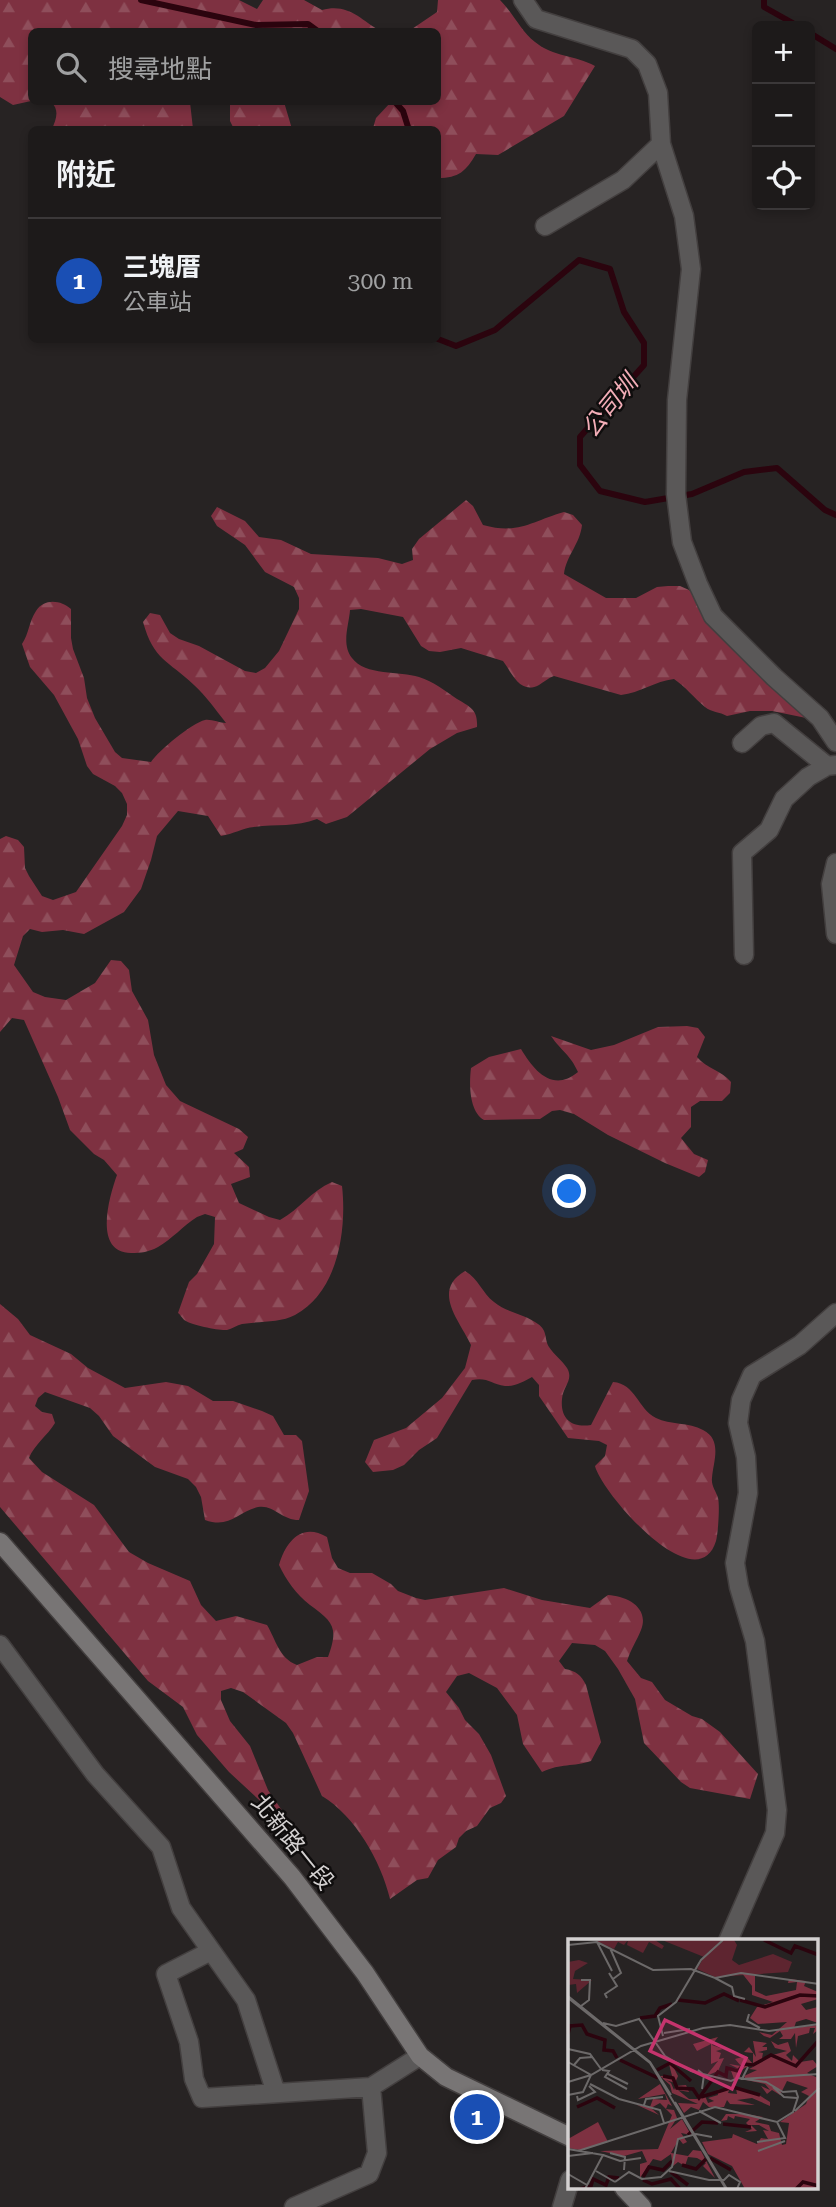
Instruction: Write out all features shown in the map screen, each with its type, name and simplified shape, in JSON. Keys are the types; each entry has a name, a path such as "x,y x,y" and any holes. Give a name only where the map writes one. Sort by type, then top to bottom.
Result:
{"main road":[{"name":"北新路一段","path":"0,1542 292,1877 365,1973 420,2056 446,2077 568,2136"},
{"path":"626,2190 642,2207"}],"street":[{"path":"523,0 536,19 632,49 647,64 658,93 662,144 684,216 691,269 677,400 677,502 682,542 713,616 820,718 836,742"},
{"path":"545,226 623,180 662,144"},
{"path":"742,743 761,726 774,723 831,765 808,776 784,799 769,830 742,853 744,955"},
{"path":"836,863 831,884 836,934"},
{"path":"729,1939 775,1833 777,1811 755,1641 735,1563 748,1493 746,1457 738,1423 741,1400 752,1375 800,1345 836,1314"},
{"path":"0,1645 94,1774 161,1847 181,1908 246,2000 276,2093"},
{"path":"211,1951 166,1974 189,2042 194,2079 202,2098 371,2087 420,2056"},
{"path":"294,2207 369,2174 377,2153 371,2087"},
{"path":"562,2207 568,2187"}],"green space":[{"path":"0,0 239,0 257,9 263,0 304,0 322,10 347,10 376,28 28,28 28,102 13,105 0,97"},
{"path":"438,0 500,0 525,33 542,47 595,66 564,116 498,155 476,154 461,172 441,178 441,126 374,126 376,118 388,105 441,105 441,28 413,28 437,12"},
{"path":"54,105 190,105 193,126 53,126 56,112"},
{"path":"230,105 285,105 291,126 232,126"},
{"path":"466,500 473,506 483,525 496,528 525,526 564,512 573,515 582,525 564,574 606,598 636,598 657,587 680,586 689,590 816,720 772,711 750,711 727,716 705,707 674,679 621,695 554,676 539,685 527,687 517,681 503,661 461,648 429,651 421,646 403,617 361,609 350,610 347,647 358,664 374,670 419,677 434,684 472,709 477,727 457,733 430,749 347,817 326,824 317,819 250,828 221,836 208,816 178,811 157,836 141,889 124,912 84,934 30,929 23,936 14,965 33,992 66,1000 95,983 111,960 121,961 129,970 132,991 148,1020 154,1055 166,1085 180,1101 239,1129 248,1137 243,1149 234,1153 249,1167 250,1177 231,1184 239,1203 280,1220 332,1182 342,1186 343,1221 337,1258 330,1276 310,1305 289,1318 242,1324 227,1330 194,1324 178,1313 189,1282 197,1274 214,1244 215,1217 205,1214 197,1217 163,1244 151,1250 135,1253 119,1251 112,1244 107,1222 110,1196 117,1175 70,1130 24,1020 12,1018 0,1032 0,839 6,836 18,840 24,847 25,868 29,876 42,896 53,900 76,892 127,815 127,804 122,793 93,774 87,766 78,739 54,695 30,667 22,644 34,615 43,604 53,602 71,609 73,649 95,718 115,752 122,758 151,762 176,738 199,722 207,720 226,723 198,689 163,659 152,645 143,622 150,613 160,615 170,633 179,639 199,646 245,671 256,673 265,668 279,651 299,609 299,598 294,587 265,572 245,545 217,526 211,516 217,507 245,521 259,537 281,540 311,554 378,558 402,564 413,560 412,549 419,539"},
{"path":"658,1027 698,1028 705,1037 697,1057 731,1082 730,1093 722,1101 700,1101 691,1107 691,1127 681,1138 694,1154 708,1160 705,1172 699,1177 608,1135 574,1114 560,1110 552,1111 540,1119 484,1120 475,1110 470,1089 471,1068 489,1057 521,1049 545,1077 560,1080 578,1072 551,1036 591,1050 614,1045"},
{"path":"465,1271 494,1302 533,1321 543,1329 549,1347 569,1372 562,1406 569,1421 578,1425 591,1425 613,1382 627,1387 656,1418 698,1427 709,1434 715,1445 712,1481 718,1498 719,1513 716,1541 706,1556 690,1559 671,1551 631,1518 601,1480 595,1466 605,1456 607,1445 599,1441 568,1438 539,1396 539,1385 532,1377 509,1386 482,1379 472,1380 437,1438 419,1450 404,1465 393,1470 373,1472 365,1462 374,1440 406,1428 442,1398 465,1368 471,1345 455,1316 449,1297 455,1279"},
{"path":"0,1304 18,1319 30,1335 71,1354 88,1368 125,1388 166,1382 188,1386 213,1401 233,1401 273,1416 284,1435 296,1435 302,1441 309,1491 299,1520 258,1507 227,1521 214,1522 205,1520 201,1497 188,1479 155,1467 113,1436 90,1408 45,1392 38,1398 35,1406 42,1412 52,1414 55,1423 29,1458 42,1472 94,1505 129,1552 190,1581 201,1605 216,1621 236,1616 267,1625 282,1653 297,1665 317,1657 328,1657 333,1639 332,1626 296,1591 279,1565 286,1548 296,1536 310,1532 327,1537 332,1558 338,1568 350,1573 372,1573 398,1591 425,1600 504,1588 542,1600 590,1608 608,1595 629,1600 639,1609 643,1622 627,1661 641,1678 652,1682 665,1700 702,1719 720,1732 758,1774 750,1799 690,1788 681,1782 644,1743 635,1699 605,1651 595,1645 572,1643 559,1661 565,1669 578,1674 586,1685 601,1742 591,1761 542,1772 523,1744 517,1715 497,1688 469,1673 457,1676 446,1692 465,1720 479,1734 491,1755 506,1796 501,1803 490,1808 477,1826 459,1838 456,1847 438,1860 428,1878 417,1880 390,1899 380,1870 365,1841 345,1815 322,1796 286,1723 243,1692 231,1688 221,1691 221,1700 230,1721 250,1746 268,1790 294,1828 229,1772 197,1735 183,1707 148,1681 0,1507"}],"waterway":[{"name":"公司圳","path":"141,0 256,25 308,24 314,28"},
{"path":"764,0 764,7 789,21"},
{"path":"815,36 836,49"},
{"name":"公司圳","path":"398,105 403,111 408,126"},
{"name":"公司圳","path":"441,340 456,346 495,330 579,260 610,269 624,312 644,343 644,365 580,437 580,465 600,491 645,502 692,494 744,472 777,468 825,510 836,515"}],"place":[{"name":"三塊厝","path":"477,2117"}]}
